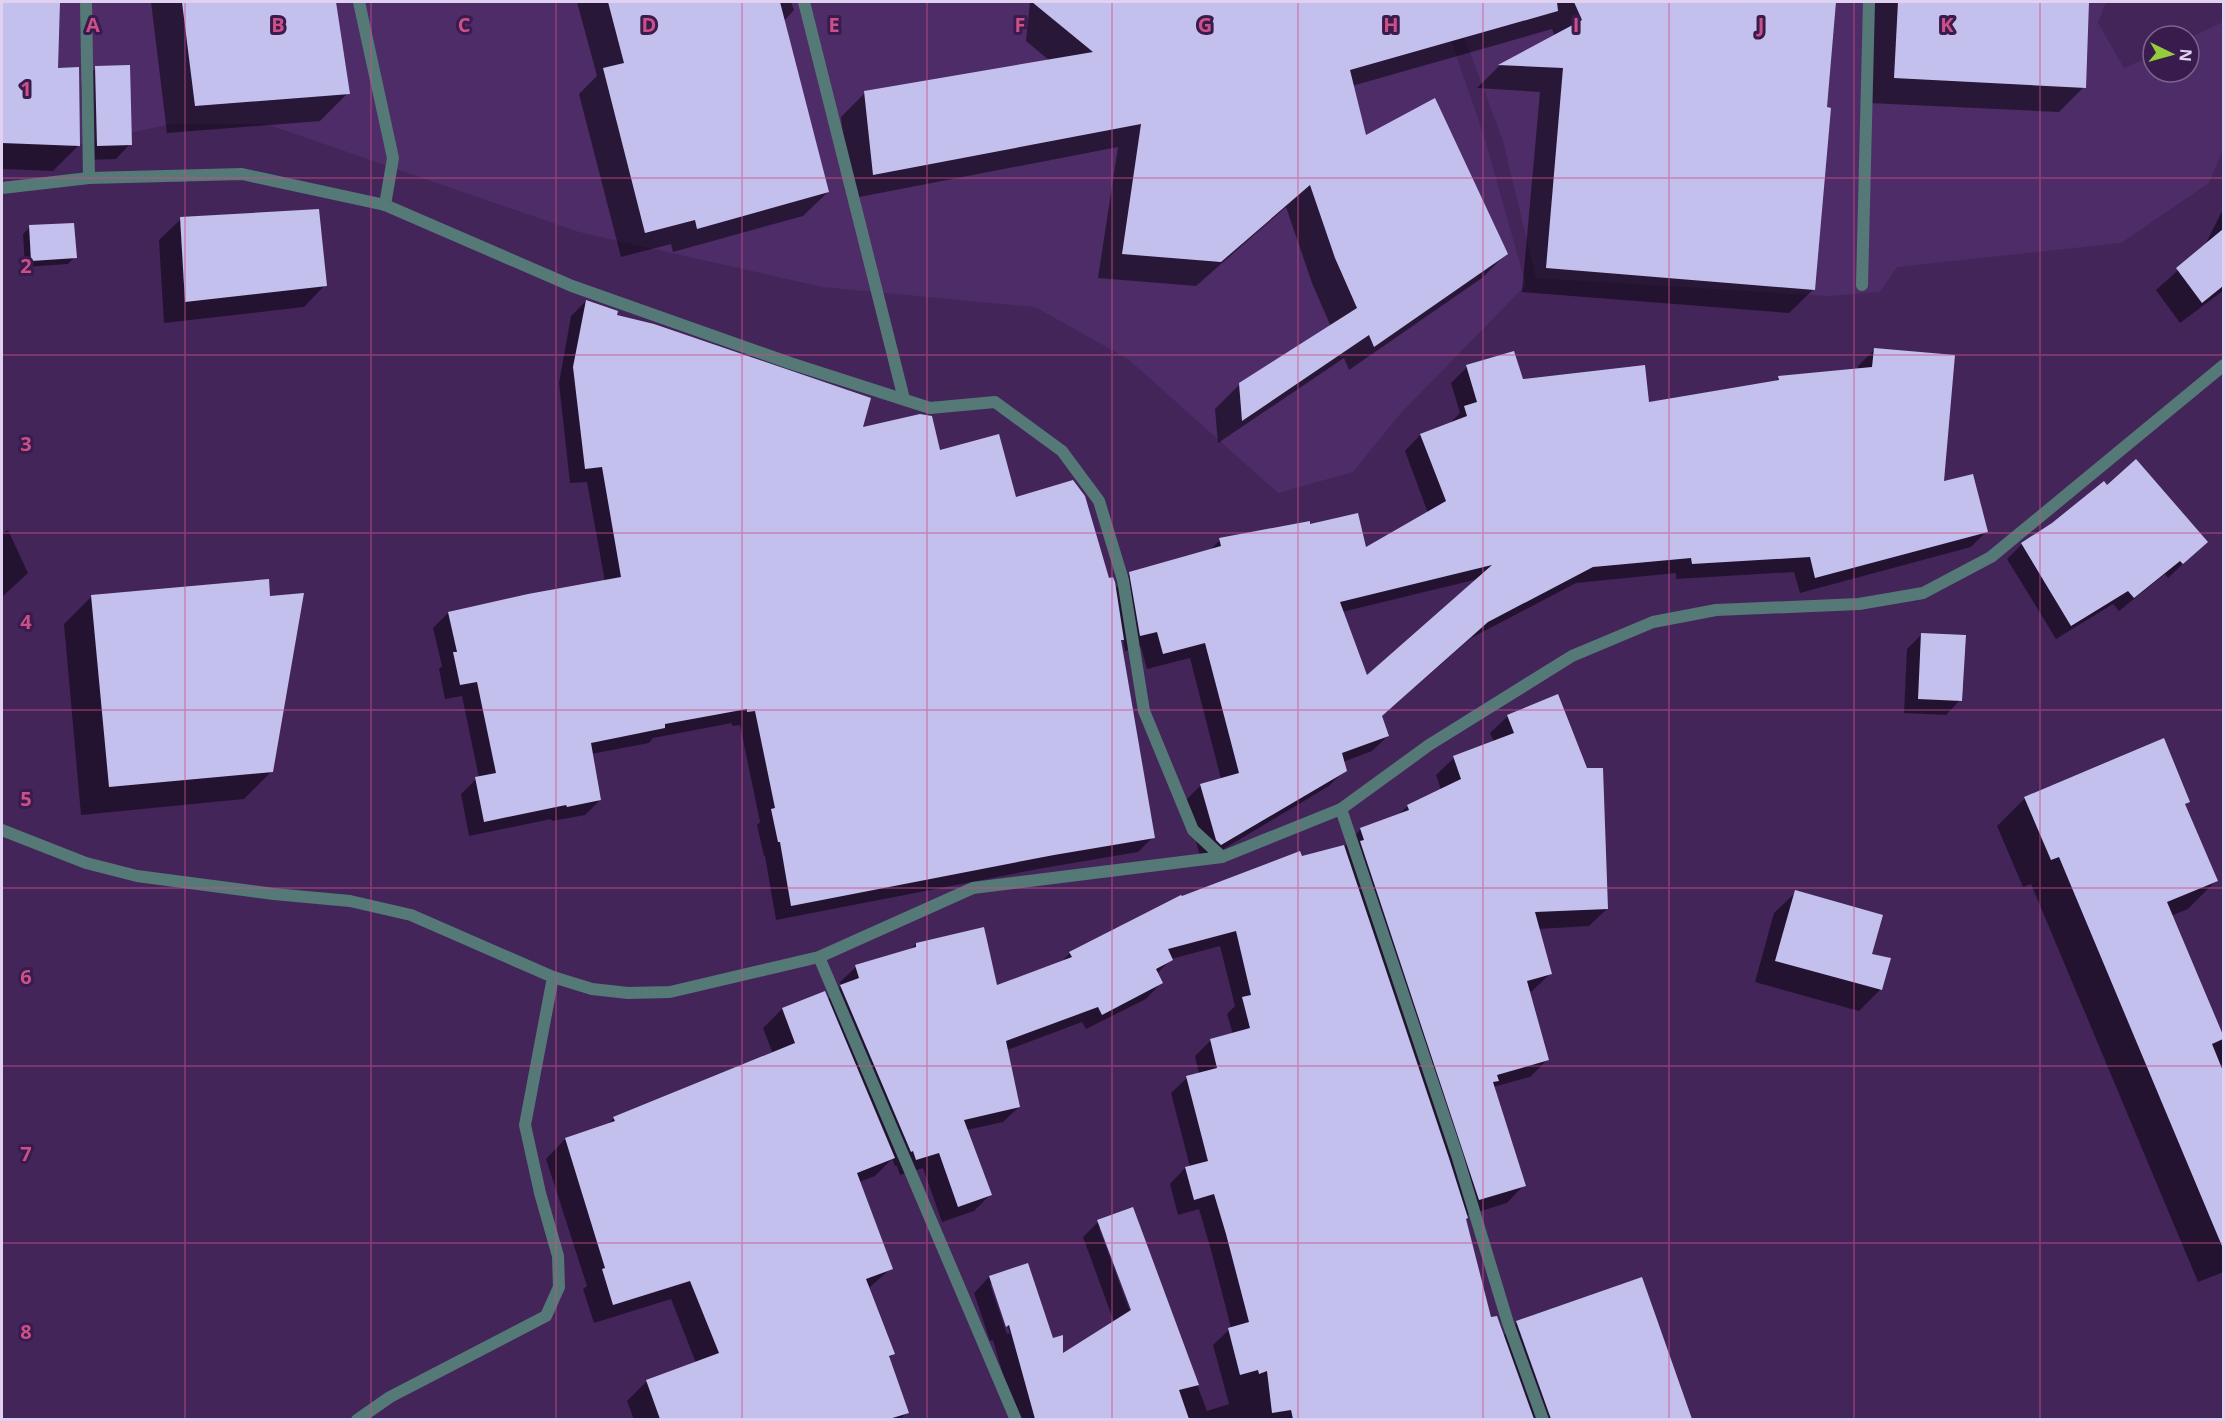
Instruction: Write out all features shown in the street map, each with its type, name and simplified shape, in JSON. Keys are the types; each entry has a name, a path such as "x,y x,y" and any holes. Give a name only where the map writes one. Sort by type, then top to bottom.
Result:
{"street":[{"path":"86,2 89,178"},
{"path":"359,2 393,158 385,206"},
{"path":"804,2 904,399"},
{"path":"1862,285 1869,2"},
{"path":"2,188 89,178 242,174 385,206 572,286 790,363 930,408 995,402 1062,451 1099,501 1123,580 1144,711 1192,830 1222,857"},
{"path":"2,830 86,862 136,876 274,894 350,901 411,915 553,977 592,989 628,993 670,992 819,957 973,888 1222,857 1341,809 1429,745 1572,656 1653,622 1716,610 1859,604 1923,593 1991,557 2223,365"},
{"path":"1341,809 1457,1155 1508,1323 1544,1419"},
{"path":"819,957 1016,1419"},
{"path":"357,1419 390,1397 546,1316 559,1287 558,1256 540,1192 525,1125 553,977"}],"shaded area":[{"path":"2,2 1438,2 1484,136 1526,285 1400,414 1353,472 1278,493 1128,359 1035,307 822,287 579,232 266,124 170,124 68,147 2,143"},
{"path":"1451,2 2106,2 2098,23 2124,68 2141,60 2141,84 2201,84 2201,32 2223,22 2223,149 2209,183 2121,243 1897,267 1880,292 1828,296 1536,278 1503,141"}],"building":[{"path":"2,2 60,2 58,68 79,67 80,146 2,143"},
{"path":"182,2 336,2 350,94 195,106"},
{"path":"608,2 780,2 829,192 697,229 695,220 645,233 603,68 624,63"},
{"path":"1032,2 1557,2 1558,11 1350,70 1366,135 1435,98 1508,254 1374,347 1369,335 1242,421 1239,383 1357,308 1335,258 1310,185 1221,262 1122,254 1141,124 873,175 864,91 1093,52"},
{"path":"1574,2 1836,2 1827,107 1831,108 1815,290 1546,268 1563,68 1498,65 1582,20"},
{"path":"1898,2 2089,2 2086,88 1894,78"},
{"path":"130,65 132,145 97,146 95,66"},
{"path":"319,209 327,286 185,302 180,217"},
{"path":"74,223 77,258 31,261 29,225"},
{"path":"2223,229 2223,286 2202,303 2176,268"},
{"path":"586,300 618,311 617,315 654,324 871,398 863,427 920,414 932,416 940,450 999,434 1016,497 1073,480 1085,496 1109,578 1113,577 1115,582 1124,640 1121,640 1155,838 1054,855 791,906 780,842 778,842 771,809 775,808 755,711 747,712 747,709 665,724 665,728 591,743 601,800 484,822 475,777 496,773 477,682 460,685 453,652 457,652 448,612 621,577 602,467 585,469 573,367"},
{"path":"1874,348 1955,355 1944,481 1973,474 1988,532 1815,578 1810,557 1692,564 1691,558 1593,567 1488,622 1382,716 1389,736 1342,753 1347,771 1221,845 1216,840 1200,784 1239,773 1205,643 1163,654 1157,632 1140,636 1129,572 1221,546 1219,538 1310,521 1310,524 1358,513 1366,547 1446,501 1420,434 1467,416 1464,406 1477,402 1466,365 1514,351 1523,379 1645,365 1649,402 1779,380 1778,376 1872,367","holes":["1492,565 1367,675 1340,602"]},
{"path":"2136,459 2208,542 2183,564 2180,561 2134,598 2128,591 2071,626 2021,543 2052,523 2104,481 2107,485"},
{"path":"269,579 270,596 304,593 273,772 109,787 91,595"},
{"path":"1921,633 1966,635 1962,701 1918,699"},
{"path":"1558,694 1587,768 1603,768 1608,909 1535,912 1552,974 1527,981 1549,1060 1497,1075 1499,1081 1493,1082 1526,1186 1479,1200 1360,841 1364,840 1360,828 1409,810 1407,805 1461,779 1453,756 1514,733 1507,715"},
{"path":"2164,738 2190,802 2185,804 2218,881 2167,902 2223,1035 2223,1039 2212,1044 2223,1071 2222,1246 2059,857 2051,860 2024,797"},
{"path":"1344,845 1468,1218 1466,1219 1491,1317 1497,1316 1534,1419 1293,1419 1291,1410 1272,1413 1267,1371 1259,1374 1258,1370 1240,1375 1228,1328 1249,1322 1226,1234 1214,1194 1194,1200 1185,1167 1208,1161 1186,1076 1217,1068 1210,1039 1250,1028 1242,997 1251,995 1236,931 1168,949 1173,960 1156,969 1163,983 1102,1015 1098,1007 1006,1041 1020,1107 964,1120 992,1195 958,1207 939,1153 916,1160 913,1151 911,1152 840,985 859,978 855,965 916,947 916,943 984,927 997,985 1072,957 1069,952 1181,895 1300,851 1302,856"},
{"path":"1795,890 1883,915 1872,954 1891,958 1882,990 1775,961"},
{"path":"825,991 895,1158 857,1173 893,1269 866,1279 895,1354 889,1356 909,1413 889,1419 660,1419 646,1380 719,1353 690,1281 613,1305 602,1269 605,1268 565,1138 615,1121 613,1117 795,1043 782,1008"},
{"path":"1133,1207 1199,1385 1179,1390 1189,1419 1035,1419 1009,1325 1006,1327 989,1276 1028,1263 1053,1338 1063,1335 1063,1353 1131,1310 1097,1220"},
{"path":"1642,1277 1692,1419 1551,1419 1516,1321"}]}
